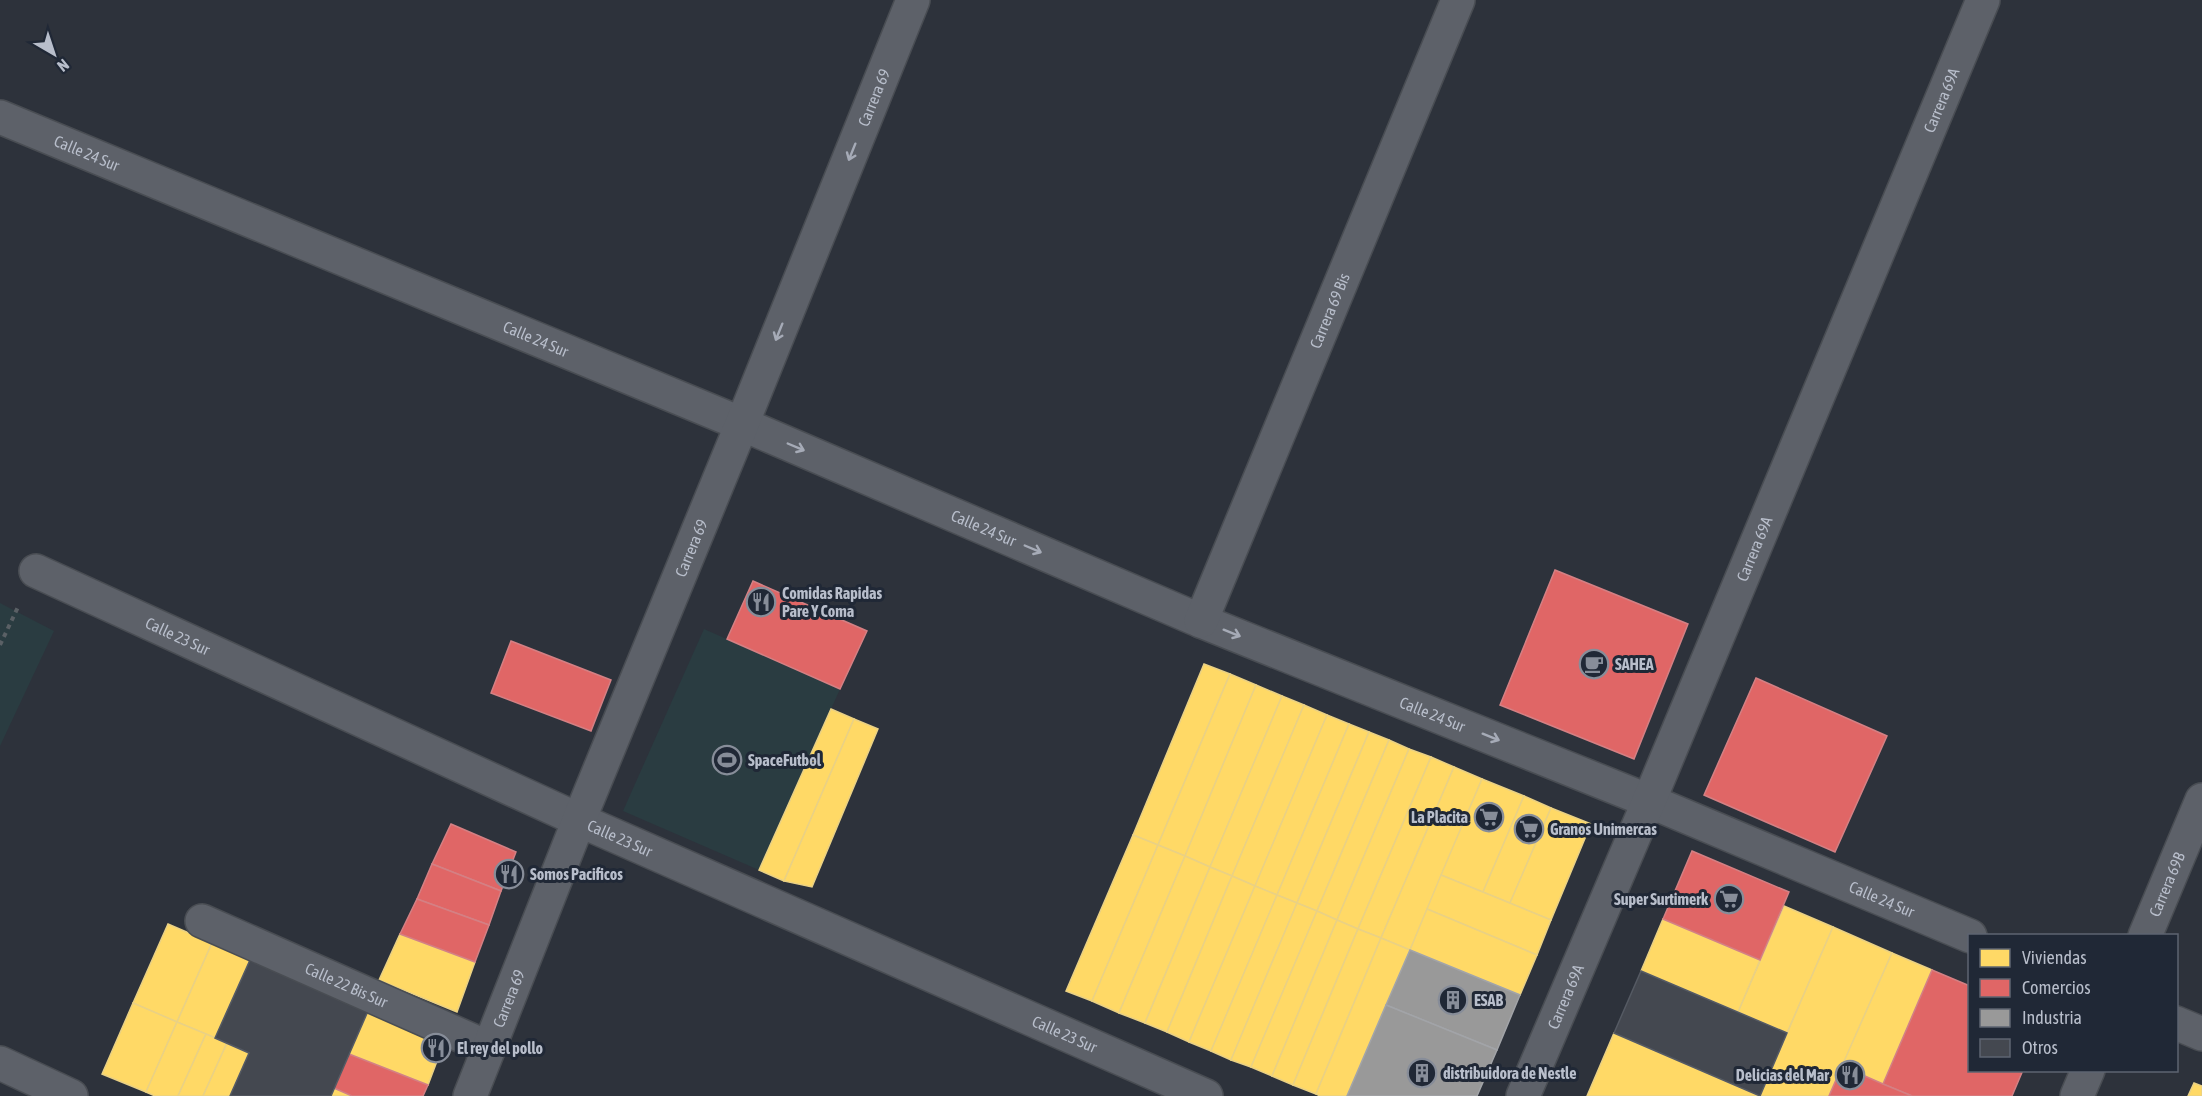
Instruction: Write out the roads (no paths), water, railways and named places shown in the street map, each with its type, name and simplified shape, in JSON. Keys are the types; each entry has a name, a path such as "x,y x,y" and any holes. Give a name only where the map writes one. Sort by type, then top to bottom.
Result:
{"street":[{"name":"Carrera 69","path":"470,1096 579,820 913,0"},
{"name":"Carrera 69 Bis","path":"1201,621 1458,0"},
{"name":"Carrera 69A","path":"1523,1096 1649,801 1983,0"},
{"name":"Calle 24 Sur","path":"0,117 742,424 1201,621 1649,801 1968,935"},
{"name":"Calle 23 Sur","path":"36,571 579,820 1206,1096"},
{"name":"Carrera 69B","path":"2146,934 2202,800"},
{"name":"Calle 22 Bis Sur","path":"202,921 489,1048"},
{"path":"2178,1024 2202,1034"},
{"path":"0,1063 71,1096"},
{"path":"2077,1096 2088,1072"}],"place":[{"name":"Comidas Rapidas Pare Y Coma","path":"761,602"},
{"name":"SAHEA","path":"1594,664"},
{"name":"SpaceFutbol","path":"727,760"},
{"name":"La Placita","path":"1489,817"},
{"name":"Granos Unimercas","path":"1529,829"},
{"name":"Somos Pacificos","path":"509,874"},
{"name":"Super Surtimerk","path":"1729,899"},
{"name":"ESAB","path":"1453,1000"},
{"name":"El rey del pollo","path":"436,1048"},
{"name":"distribuidora de Nestle","path":"1422,1073"},
{"name":"Delicias del Mar","path":"1850,1075"}]}
